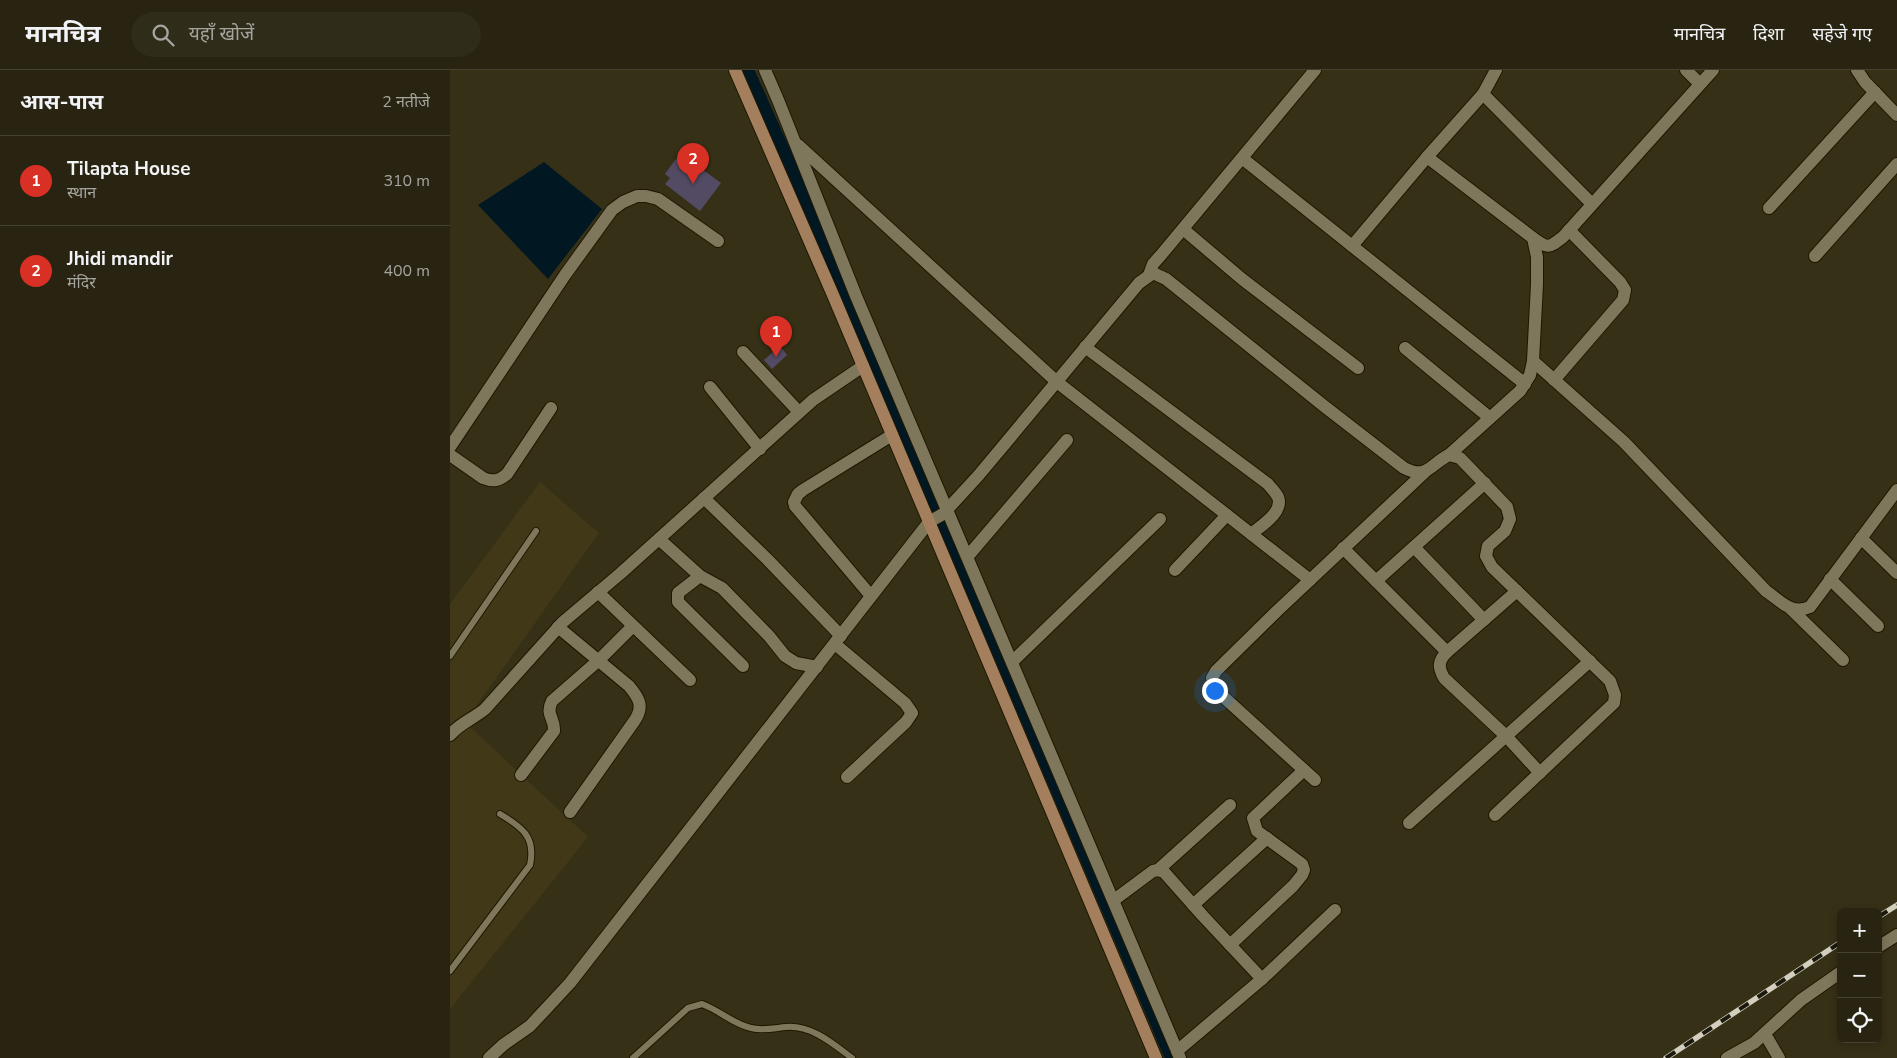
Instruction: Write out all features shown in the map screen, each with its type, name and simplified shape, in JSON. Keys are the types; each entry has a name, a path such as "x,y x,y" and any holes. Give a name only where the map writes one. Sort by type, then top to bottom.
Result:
{"street":[{"path":"735,70 892,435 938,516 968,556 1178,1055 1335,910"},
{"path":"764,70 856,296 938,516 1156,1058"},
{"path":"1149,275 1153,264 1315,70"},
{"path":"1352,246 1427,157 1484,94 1496,70"},
{"path":"1686,70 1700,84"},
{"path":"1427,157 1544,246 1552,246 1569,230 1714,70"},
{"path":"1857,70 1897,115"},
{"path":"1769,208 1875,92"},
{"path":"1484,94 1592,204"},
{"path":"795,143 1056,382 1310,580"},
{"path":"1242,158 1525,384"},
{"path":"1815,256 1897,164"},
{"path":"450,447 565,275 612,210 623,202 637,196 658,199 718,241"},
{"path":"1183,229 1242,279 1358,368"},
{"path":"1554,380 1623,300 1625,290 1620,282 1569,230"},
{"path":"1315,780 1217,691 1212,678 1216,671 1343,548 1426,472 1442,458 1449,455 1520,391 1530,375 1533,361 1537,257 1533,238"},
{"path":"489,1058 503,1045 530,1026 570,983 817,668 871,596 938,516 978,476 1138,283 1149,275 1153,273 1159,274 1166,279 1404,468 1414,473 1426,472"},
{"path":"1085,347 1268,484 1278,497 1279,505 1274,514 1251,534"},
{"path":"1405,348 1490,418"},
{"path":"743,352 799,412"},
{"path":"1533,361 1624,442 1766,591 1790,608 1843,660"},
{"path":"450,735 457,726 485,709 558,627 760,449 799,412 863,366"},
{"path":"710,387 760,449"},
{"path":"450,455 483,478 497,481 507,474 551,408"},
{"path":"871,596 795,506 794,502 798,494 803,490 892,435"},
{"path":"968,556 1067,440"},
{"path":"1449,455 1460,458 1507,507 1510,519 1505,531 1488,546 1486,556 1492,567 1610,681 1615,694 1614,704 1495,816"},
{"path":"1376,581 1485,483"},
{"path":"1790,608 1800,611 1810,606 1861,538 1895,497"},
{"path":"704,498 767,559 838,640 905,703 912,713 906,722 847,777"},
{"path":"1175,570 1227,515"},
{"path":"1012,662 1160,519"},
{"path":"1861,538 1897,573"},
{"path":"659,539 700,576 722,588 769,636 785,656 796,663 817,668"},
{"path":"1414,547 1484,620"},
{"path":"1343,548 1447,652"},
{"path":"700,576 678,593 678,602 743,666"},
{"path":"1830,579 1878,626"},
{"path":"598,592 690,680"},
{"path":"1517,592 1447,652 1440,660 1439,669 1444,678 1506,736 1540,773"},
{"path":"521,775 554,731 555,724 548,708 552,701 599,660 633,626"},
{"path":"558,627 629,686 638,696 640,705 640,713 570,812"},
{"path":"1410,823 1590,661"},
{"path":"1230,945 1293,886 1302,875 1304,870 1302,864 1257,831 1253,818 1304,770"},
{"path":"1114,900 1144,877 1158,870 1230,805"},
{"path":"1193,905 1267,838"},
{"path":"1158,870 1164,872 1262,979"},
{"path":"1882,944 1897,935"},
{"path":"1727,1058 1754,1043 1801,1000 1837,975"},
{"path":"1765,1034 1779,1058"}],"lane":[{"path":"450,656 536,531"},
{"path":"450,971 530,865 533,853 526,833 500,814"},
{"path":"633,1058 688,1008 702,1004 751,1028 765,1030 794,1027 816,1033 852,1058"}],"shaded area":[{"path":"540,482 599,533 465,722 588,837 450,1009 450,604"}],"water":[{"path":"544,162 602,209 548,279 478,205"}],"building":[{"path":"684,156 721,183 700,211 665,184 670,178 665,174 676,159 680,162"},
{"path":"780,346 787,355 772,369 764,360"}],"waterway":[{"path":"748,70 791,166 1171,1058"}],"railway":[{"path":"1882,914 1897,905"},
{"path":"1666,1058 1837,945"}],"place":[{"name":"Jhidi mandir","path":"693,184"},
{"name":"Tilapta House","path":"776,357"}]}
